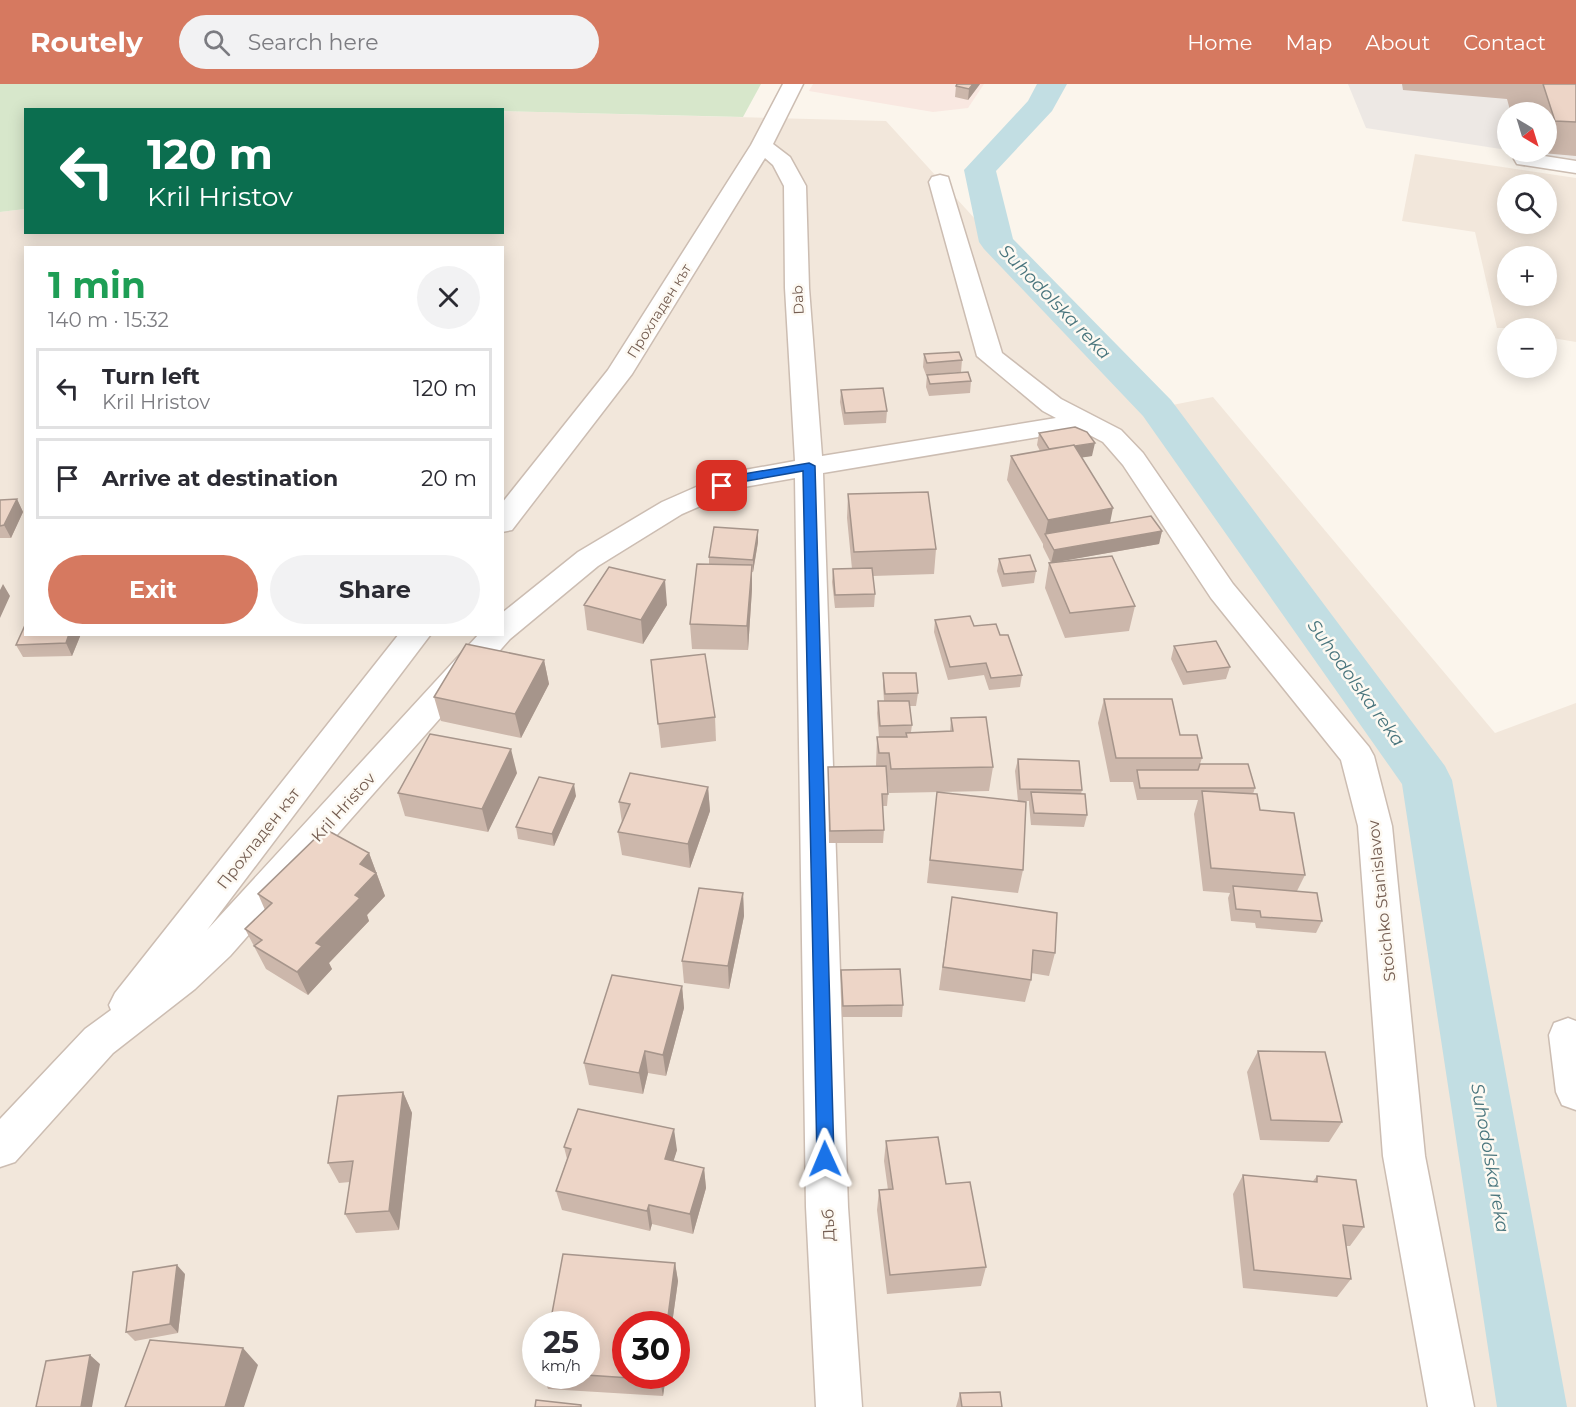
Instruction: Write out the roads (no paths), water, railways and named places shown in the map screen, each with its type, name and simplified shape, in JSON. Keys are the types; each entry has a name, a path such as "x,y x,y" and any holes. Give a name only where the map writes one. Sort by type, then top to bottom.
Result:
{"street":[{"name":"Прохладен кът","path":"504,520 619,374 762,145 793,84"},
{"name":"Dab","path":"762,145 782,162 795,186 797,288 809,466"},
{"path":"1544,162 1576,167"},
{"name":"Stoichko Stanislavov","path":"940,182 990,356 1052,405 1112,436 1133,459 1222,591 1358,756 1375,826 1404,1156 1451,1407"},
{"path":"504,628 588,560 672,508 738,479 1084,421"},
{"name":"Дъб","path":"809,466 827,1207 839,1407"},
{"name":"Прохладен кът","path":"99,1041 414,636"},
{"name":"Kril Hristov","path":"99,1041 182,978 217,945 495,636"},
{"path":"1568,1035 1576,1092"},
{"path":"0,1149 99,1041"}],"waterway":[{"name":"Suhodolska reka","path":"1052,84 1041,105 980,170 996,242 1157,408 1427,780 1532,1407"}]}
